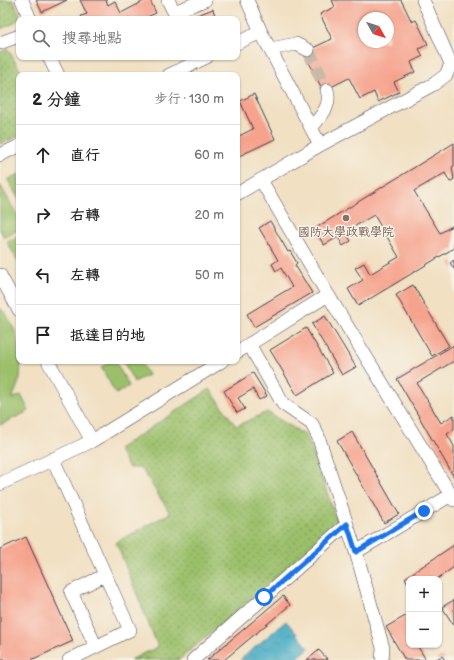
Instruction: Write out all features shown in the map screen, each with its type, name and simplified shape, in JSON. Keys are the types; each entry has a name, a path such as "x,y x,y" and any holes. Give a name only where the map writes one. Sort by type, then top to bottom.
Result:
{"lane":[{"path":"22,0 29,16"},
{"path":"168,0 174,12 204,0"},
{"path":"247,0 261,32 320,145"},
{"path":"240,192 320,145 434,84 446,75 451,64 423,0"},
{"path":"240,42 261,32"},
{"path":"0,43 16,37"},
{"path":"270,49 296,44 308,50"},
{"path":"50,60 56,72"},
{"path":"175,72 201,60"},
{"path":"311,128 326,109 329,96 327,90"},
{"path":"0,155 16,147"},
{"path":"261,180 328,295 452,497 356,552"},
{"path":"0,275 16,304"},
{"path":"240,350 328,295"},
{"path":"249,344 283,404 312,424 318,436 356,552 383,648 382,660"},
{"path":"50,364 92,441"},
{"path":"0,484 92,441 217,364"},
{"path":"53,459 130,630 69,660"},
{"path":"193,660 347,524"},
{"path":"96,647 71,592 105,576"}],"green space":[{"path":"0,0 13,0 21,16 16,16 16,21 13,24 0,29"},
{"path":"8,49 21,72 16,72 16,137 0,144 0,52"},
{"path":"16,176 16,195 8,180"},
{"path":"0,185 16,213 16,231 4,237 0,230"},
{"path":"16,237 16,258 7,242"},
{"path":"0,308 13,326 16,336 16,364 21,364 20,379 12,399 21,395 29,411 0,425"},
{"path":"106,364 117,364 129,386 116,394 101,367"},
{"path":"125,364 142,364 148,375 134,382"},
{"path":"210,389 236,426 267,412 307,436 338,524 179,660 130,660 158,647 116,542 170,513 141,468 129,468 118,449"}],"water":[{"path":"286,621 309,648 295,660 240,660"}],"building":[{"path":"36,0 67,0 42,12"},
{"path":"80,0 106,0 108,5 115,1 121,13 146,0 150,0 156,13 150,16 81,16 87,14"},
{"path":"332,0 401,0 412,22 416,20 428,44 419,49 423,56 411,62 415,72 394,82 399,92 378,102 374,92 360,99 349,78 323,91 304,52 332,39 320,14 335,7"},
{"path":"213,9 215,16 195,16"},
{"path":"254,94 275,139 240,156 240,136 253,129 240,101"},
{"path":"454,143 454,166 452,167 454,179 450,182 445,173 414,191 440,233 454,225 454,248 358,306 348,289 363,280 355,268 364,263 370,274 399,257 374,215 345,232 351,241 343,246 338,237 324,245 314,229"},
{"path":"270,221 288,252 290,251 297,263 295,265 312,293 254,327 247,314 292,287 281,268 276,271 272,264 278,260 259,228"},
{"path":"454,260 454,269 450,263"},
{"path":"413,285 449,346 432,356 396,295"},
{"path":"325,316 356,367 342,375 312,324"},
{"path":"306,328 333,373 297,395 270,350"},
{"path":"454,345 454,361 417,383 441,423 454,415 454,429 447,434 454,446 454,477 397,379"},
{"path":"253,373 267,396 259,400 253,389 238,398 245,409 237,413 224,391"},
{"path":"352,432 399,514 384,523 337,441"},
{"path":"26,537 73,641 31,660 0,660 0,549"},
{"path":"454,545 454,567 441,576 408,576"},
{"path":"283,596 290,605 224,660 207,660"},
{"path":"454,600 454,626 442,607"},
{"path":"406,616 406,648 419,648 426,660 405,660 386,627"},
{"path":"319,650 328,660 307,660"},
{"path":"442,656 445,660 435,660"}],"tunnel":[{"path":"308,50 327,90"}],"place":[{"name":"國防大學政戰學院","path":"346,218"}],"route":[{"path":"264,597 347,524 356,552 424,511"}]}
